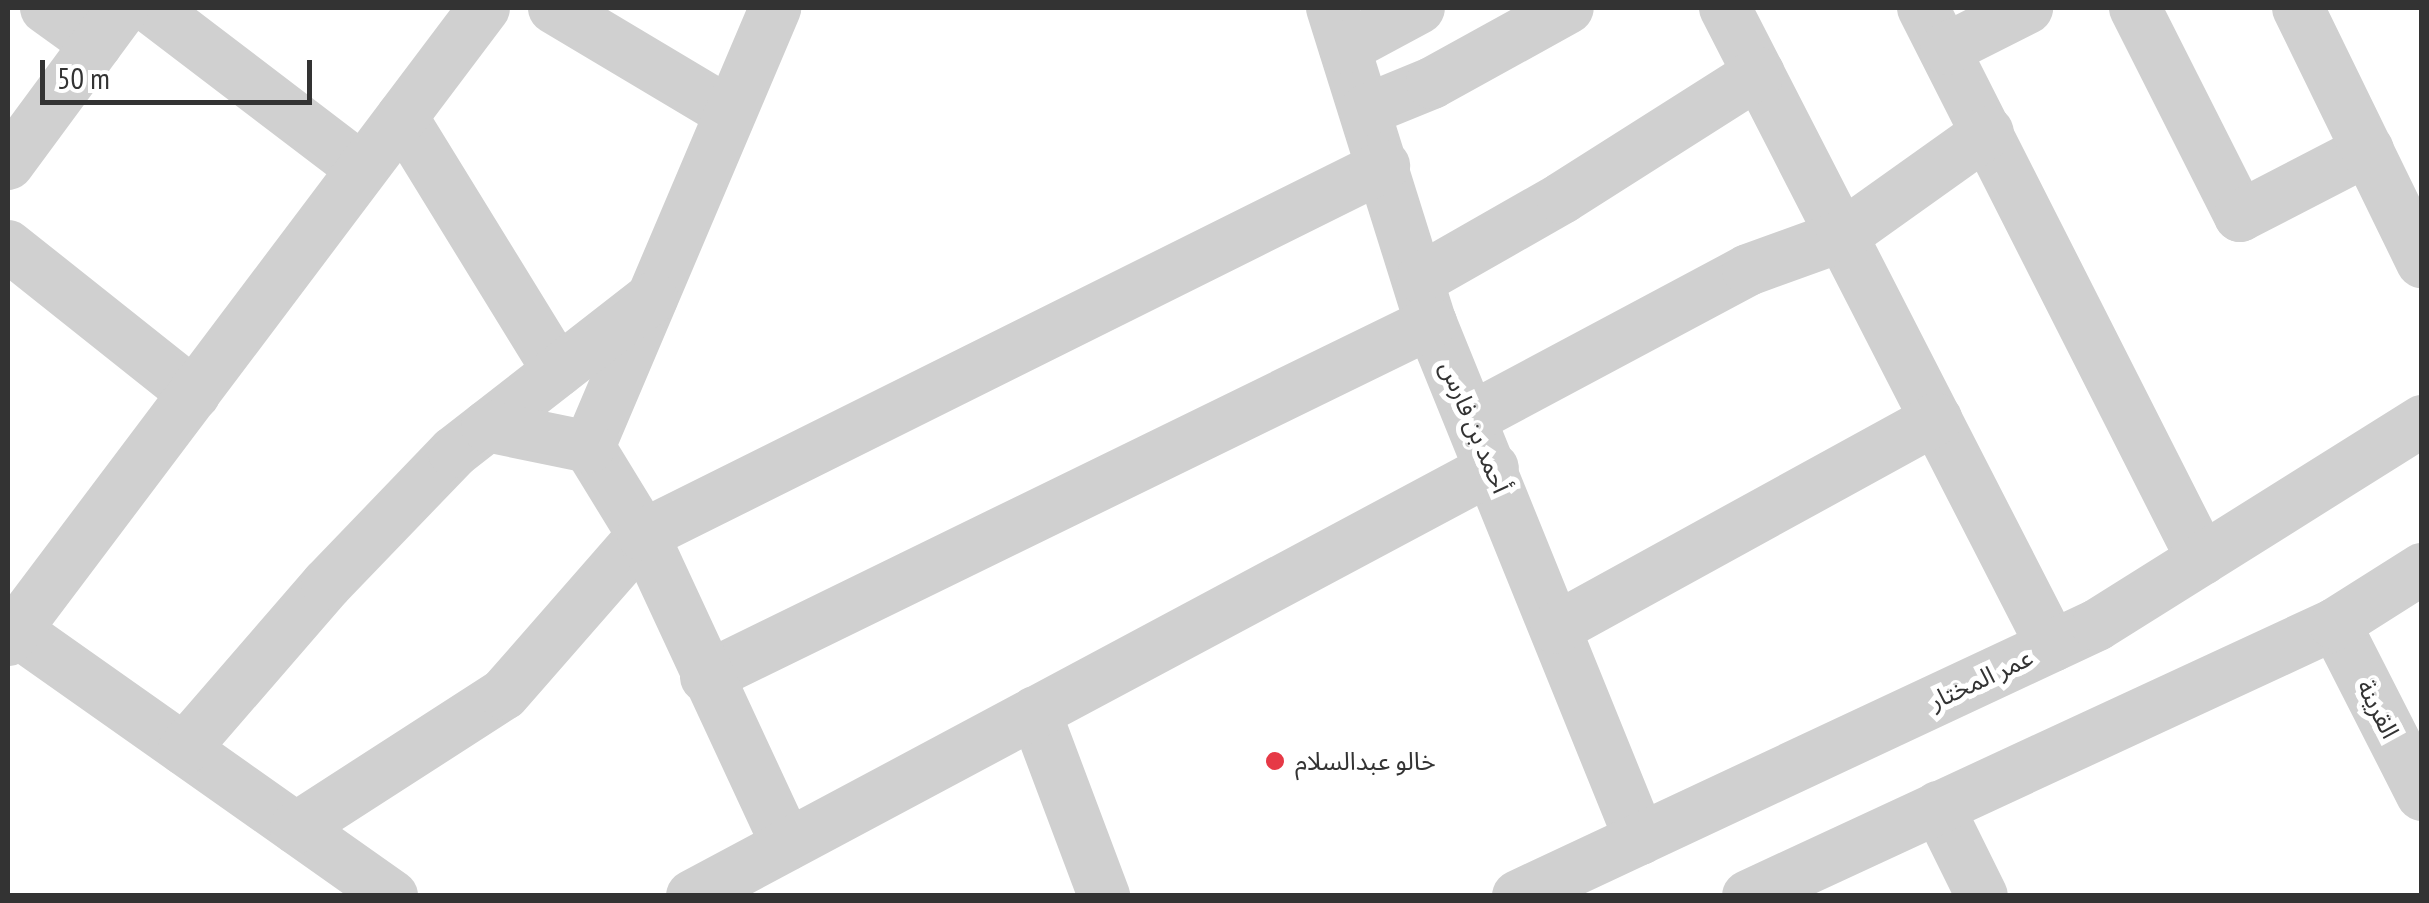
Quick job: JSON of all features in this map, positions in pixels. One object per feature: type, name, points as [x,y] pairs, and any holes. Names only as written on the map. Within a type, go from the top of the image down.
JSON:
[{"type":"street","points":[[8,161],[110,26],[46,8]]},
{"type":"street","points":[[151,8],[362,169]]},
{"type":"street","points":[[392,896],[10,632],[484,8]]},
{"type":"street","points":[[589,447],[775,8]]},
{"type":"street","points":[[1338,28],[1420,8]]},
{"type":"street","points":[[1366,110],[1432,83],[1568,8]]},
{"type":"street","points":[[1725,8],[2052,646]]},
{"type":"street","points":[[2028,8],[1935,28],[2202,559]]},
{"type":"street","points":[[2135,8],[2240,216],[2368,150]]},
{"type":"street","points":[[2298,8],[2422,262]]},
{"type":"street","points":[[558,9],[730,113]]},
{"type":"street","name":"أحمد بن فارس","points":[[1338,28],[1427,300],[1640,838]]},
{"type":"street","points":[[706,677],[1427,300],[1562,198],[1759,72]]},
{"type":"street","points":[[402,117],[558,371]]},
{"type":"street","points":[[1473,417],[1748,270],[1842,236],[1988,132]]},
{"type":"street","points":[[296,828],[504,694],[643,535],[1384,166]]},
{"type":"street","points":[[8,246],[194,394]]},
{"type":"street","points":[[184,749],[327,584],[487,426],[652,298]]},
{"type":"street","points":[[1556,628],[1936,419]]},
{"type":"street","name":"عمر المختار","points":[[1518,896],[2052,646],[2202,559],[2422,421]]},
{"type":"street","points":[[487,426],[589,447],[643,535],[787,845]]},
{"type":"street","points":[[692,896],[1493,468]]},
{"type":"street","points":[[1748,896],[2335,624],[2422,568]]},
{"type":"street","name":"القرينة","points":[[2335,624],[2422,795]]},
{"type":"street","points":[[1035,712],[1104,896]]},
{"type":"street","points":[[1938,807],[1982,896]]},
{"type":"place","name":"خالو عبدالسلام","points":[[1275,761]]}]
